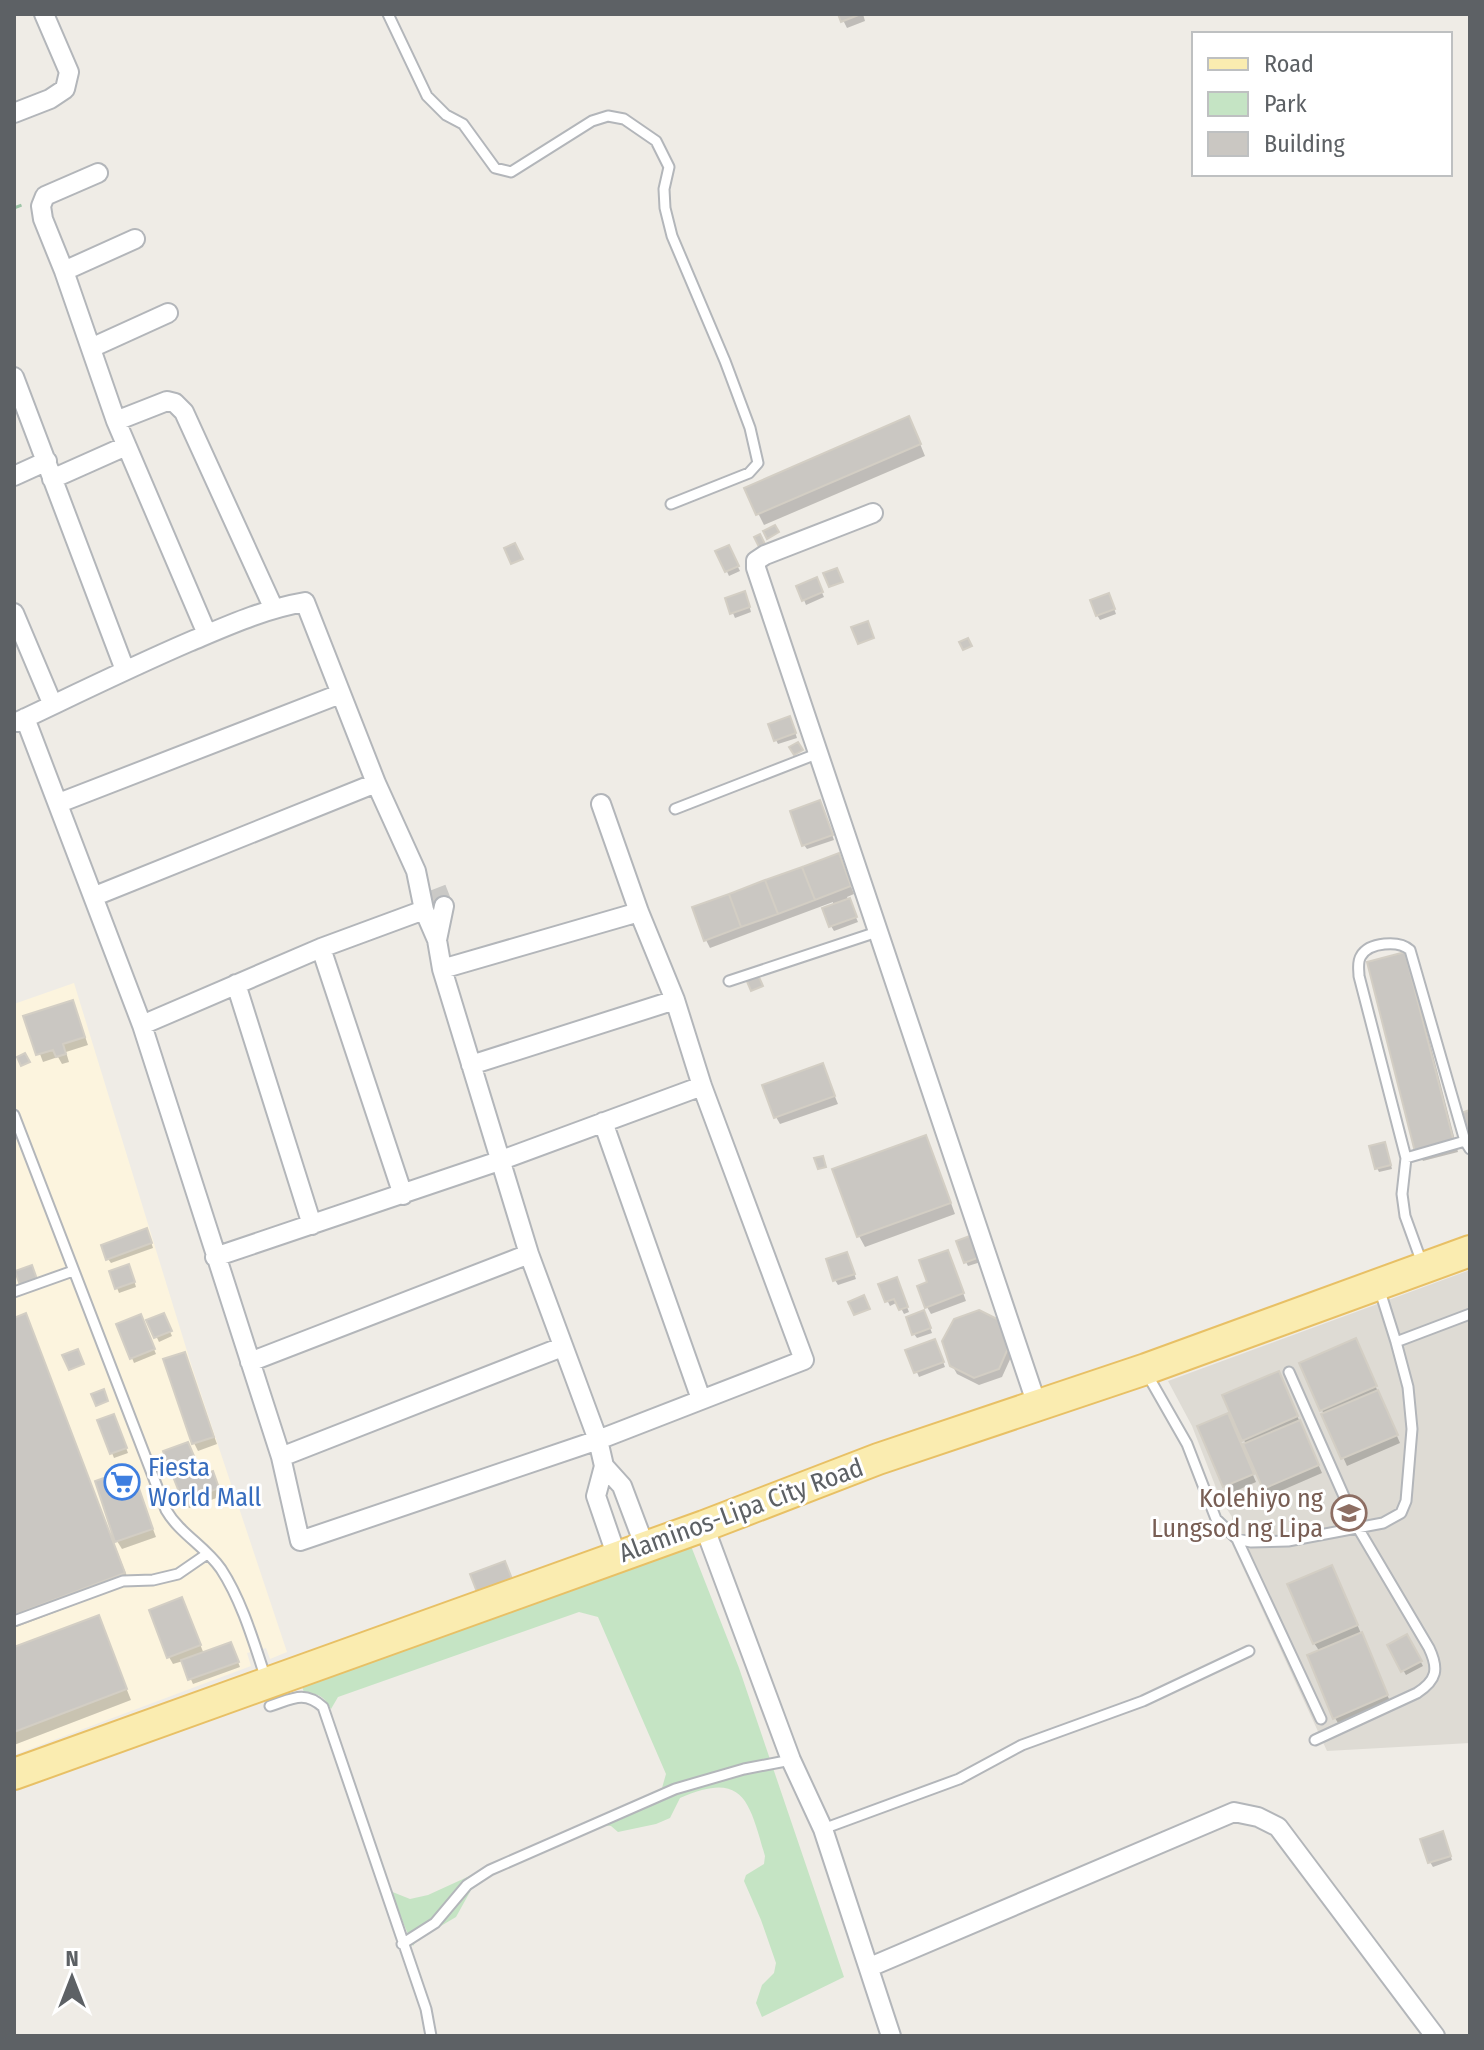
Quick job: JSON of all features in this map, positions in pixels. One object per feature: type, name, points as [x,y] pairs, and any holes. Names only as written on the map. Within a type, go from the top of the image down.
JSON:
[{"type":"main road","name":"Alaminos-Lipa City Road","points":[[14,1774],[269,1694],[878,1459],[1146,1369],[1470,1251]]},
{"type":"street","points":[[14,113],[50,99],[65,89],[69,72],[44,14]]},
{"type":"street","points":[[98,173],[45,196],[41,206],[43,219],[116,421],[207,634]]},
{"type":"street","points":[[64,271],[135,239]]},
{"type":"street","points":[[91,348],[168,313]]},
{"type":"street","points":[[14,377],[125,670]]},
{"type":"street","points":[[116,421],[167,401],[175,403],[184,412],[273,607]]},
{"type":"street","points":[[14,476],[49,470],[126,446]]},
{"type":"street","points":[[873,513],[756,561],[756,568],[1037,1405]]},
{"type":"street","points":[[601,804],[804,1360],[598,1440],[300,1541],[281,1457],[142,1025],[59,803],[19,721],[52,703],[207,634],[273,607],[305,602],[376,783],[416,871],[424,910],[437,940],[442,969],[499,1161],[529,1254],[598,1440],[604,1466],[596,1496],[631,1552]]},
{"type":"street","points":[[14,613],[52,703]]},
{"type":"street","points":[[59,803],[340,694]]},
{"type":"street","points":[[95,896],[376,783]]},
{"type":"street","points":[[416,871],[437,888]]},
{"type":"street","points":[[437,940],[444,906]]},
{"type":"street","points":[[142,1025],[321,948],[424,910]]},
{"type":"street","points":[[442,969],[639,912]]},
{"type":"street","points":[[321,948],[403,1195]]},
{"type":"street","points":[[236,984],[312,1225]]},
{"type":"street","points":[[471,1065],[675,1000]]},
{"type":"street","points":[[215,1257],[403,1195],[702,1086]]},
{"type":"street","points":[[603,1122],[701,1399]]},
{"type":"street","points":[[250,1362],[529,1254]]},
{"type":"street","points":[[281,1457],[562,1347]]},
{"type":"street","points":[[604,1466],[622,1486],[631,1552]]},
{"type":"street","points":[[704,1526],[791,1760],[823,1829],[891,2036]]},
{"type":"street","points":[[870,1967],[1234,1812],[1258,1817],[1278,1827],[1435,2036]]},
{"type":"lane","points":[[388,14],[427,96],[446,115],[463,124],[495,168],[511,172],[592,121],[608,116],[624,119],[656,141],[669,167],[664,198],[672,236],[725,361],[750,428],[758,463],[749,473],[671,504]]},
{"type":"lane","points":[[675,809],[819,753]]},
{"type":"lane","points":[[729,981],[880,931]]},
{"type":"lane","points":[[1406,1158],[1467,1145],[1410,950],[1404,944],[1395,942],[1367,950],[1361,955],[1358,965],[1406,1158],[1402,1194],[1405,1216],[1424,1267]]},
{"type":"lane","points":[[14,1115],[166,1510],[175,1525],[221,1570],[233,1593],[269,1694],[313,1698],[323,1707],[426,2009],[431,2036]]},
{"type":"lane","points":[[14,1292],[73,1271]]},
{"type":"lane","points":[[1237,1539],[1251,1542],[1288,1541],[1391,1520],[1401,1513],[1406,1501],[1412,1429],[1408,1387],[1377,1284]]},
{"type":"lane","points":[[1396,1342],[1470,1314]]},
{"type":"lane","points":[[1146,1369],[1154,1390],[1187,1444],[1216,1519],[1237,1539],[1321,1719]]},
{"type":"lane","points":[[1289,1372],[1358,1528],[1435,1660],[1436,1676],[1429,1685],[1315,1740]]},
{"type":"lane","points":[[14,1621],[123,1581],[153,1580],[178,1574],[207,1554]]},
{"type":"lane","points":[[823,1829],[959,1779],[1022,1745],[1143,1701],[1249,1651]]},
{"type":"lane","points":[[402,1944],[435,1923],[467,1885],[490,1870],[675,1789],[744,1769],[791,1760]]},
{"type":"shaded area","name":"Fiesta World Mall","points":[[74,983],[191,1364],[287,1652],[270,1659],[266,1648],[247,1653],[251,1666],[14,1755],[14,1004]]},
{"type":"shaded area","name":"Kolehiyo ng Lungsod ng Lipa","points":[[1470,1270],[1470,1743],[1327,1751],[1232,1544],[1232,1517],[1220,1498],[1192,1426],[1168,1381]]},
{"type":"green space","points":[[691,1546],[739,1668],[844,1977],[762,2017],[756,2003],[762,1985],[774,1973],[776,1963],[744,1881],[746,1875],[764,1864],[765,1856],[748,1806],[731,1790],[718,1788],[680,1798],[670,1818],[656,1824],[618,1832],[611,1826],[601,1825],[502,1867],[471,1890],[456,1917],[417,1940],[413,1946],[390,1891],[410,1899],[428,1895],[662,1788],[666,1774],[598,1617],[579,1612],[338,1697],[331,1709],[320,1696],[304,1693],[302,1686]]},
{"type":"building","points":[[838,14],[861,14],[841,22]]},
{"type":"building","points":[[909,416],[921,444],[756,515],[744,488]]},
{"type":"building","points":[[775,525],[779,532],[767,539],[763,531]]},
{"type":"building","points":[[760,534],[765,544],[759,547],[754,537]]},
{"type":"building","points":[[515,543],[523,559],[511,564],[504,548]]},
{"type":"building","points":[[729,545],[739,566],[725,572],[715,551]]},
{"type":"building","points":[[837,568],[843,582],[829,587],[823,573]]},
{"type":"building","points":[[817,577],[823,592],[802,601],[796,586]]},
{"type":"building","points":[[745,591],[750,607],[730,614],[725,598]]},
{"type":"building","points":[[1109,593],[1115,609],[1096,616],[1090,600]]},
{"type":"building","points":[[868,621],[874,638],[858,644],[851,627]]},
{"type":"building","points":[[968,638],[972,646],[963,650],[959,642]]},
{"type":"building","points":[[790,716],[796,733],[774,741],[768,724]]},
{"type":"building","points":[[798,742],[803,750],[794,755],[789,747]]},
{"type":"building","points":[[820,800],[833,835],[802,846],[790,811]]},
{"type":"building","points":[[839,853],[851,886],[815,900],[802,867]]},
{"type":"building","points":[[802,867],[815,900],[778,914],[765,880]]},
{"type":"building","points":[[765,880],[778,914],[741,927],[729,894]]},
{"type":"building","points":[[729,894],[741,927],[704,941],[692,907]]},
{"type":"building","points":[[850,898],[857,917],[829,927],[822,908]]},
{"type":"building","points":[[1405,952],[1454,1142],[1415,1152],[1367,962]]},
{"type":"building","points":[[758,975],[763,986],[751,991],[746,979]]},
{"type":"building","points":[[73,1000],[85,1037],[63,1044],[66,1054],[56,1057],[53,1050],[36,1055],[23,1016]]},
{"type":"building","points":[[25,1053],[30,1062],[21,1066],[17,1057]]},
{"type":"building","points":[[823,1063],[835,1096],[774,1118],[762,1085]]},
{"type":"building","points":[[1470,1110],[1470,1136],[1468,1136],[1461,1113]]},
{"type":"building","points":[[926,1135],[951,1203],[857,1237],[832,1169]]},
{"type":"building","points":[[1385,1142],[1391,1165],[1375,1169],[1369,1146]]},
{"type":"building","points":[[823,1156],[826,1167],[818,1169],[814,1158]]},
{"type":"building","points":[[147,1228],[152,1243],[106,1260],[101,1245]]},
{"type":"building","points":[[975,1234],[983,1256],[964,1263],[956,1241]]},
{"type":"building","points":[[948,1250],[964,1293],[925,1308],[917,1286],[927,1282],[919,1260]]},
{"type":"building","points":[[847,1252],[855,1274],[833,1281],[826,1259]]},
{"type":"building","points":[[129,1264],[135,1282],[115,1289],[109,1271]]},
{"type":"building","points":[[32,1265],[38,1282],[21,1288],[15,1271]]},
{"type":"building","points":[[897,1277],[908,1307],[899,1310],[894,1299],[885,1302],[878,1284]]},
{"type":"building","points":[[864,1295],[870,1309],[854,1315],[848,1302]]},
{"type":"building","points":[[924,1310],[931,1328],[912,1335],[906,1317]]},
{"type":"building","points":[[979,1310],[1001,1321],[1009,1346],[999,1369],[974,1378],[950,1366],[942,1341],[954,1319]]},
{"type":"building","points":[[26,1313],[125,1573],[14,1615],[14,1318]]},
{"type":"building","points":[[164,1313],[172,1331],[154,1338],[146,1320]]},
{"type":"building","points":[[141,1314],[155,1349],[130,1359],[116,1324]]},
{"type":"building","points":[[1356,1338],[1377,1386],[1320,1411],[1299,1363]]},
{"type":"building","points":[[935,1339],[944,1362],[914,1373],[905,1350]]},
{"type":"building","points":[[78,1349],[84,1364],[69,1370],[62,1355]]},
{"type":"building","points":[[185,1352],[214,1437],[192,1444],[163,1359]]},
{"type":"building","points":[[1279,1371],[1298,1416],[1242,1441],[1222,1395]]},
{"type":"building","points":[[104,1389],[108,1401],[96,1406],[91,1394]]},
{"type":"building","points":[[1378,1390],[1398,1435],[1341,1459],[1321,1414]]},
{"type":"building","points":[[1228,1413],[1254,1474],[1223,1487],[1197,1426]]},
{"type":"building","points":[[114,1414],[127,1448],[110,1454],[97,1420]]},
{"type":"building","points":[[1300,1420],[1319,1465],[1263,1489],[1243,1444]]},
{"type":"building","points":[[188,1442],[202,1475],[213,1471],[219,1488],[183,1502],[163,1451]]},
{"type":"building","points":[[132,1468],[153,1529],[115,1542],[95,1481]]},
{"type":"building","points":[[505,1561],[512,1579],[477,1592],[470,1574]]},
{"type":"building","points":[[1332,1565],[1358,1625],[1313,1644],[1287,1584]]},
{"type":"building","points":[[182,1597],[201,1645],[167,1658],[149,1610]]},
{"type":"building","points":[[99,1615],[127,1689],[14,1732],[14,1647]]},
{"type":"building","points":[[1362,1632],[1388,1695],[1333,1719],[1307,1655]]},
{"type":"building","points":[[1407,1634],[1422,1661],[1401,1672],[1387,1645]]},
{"type":"building","points":[[231,1642],[239,1662],[188,1680],[181,1660]]},
{"type":"building","points":[[1443,1831],[1451,1856],[1428,1863],[1420,1839]]},
{"type":"tunnel","points":[[437,888],[444,906]]},
{"type":"place","name":"Fiesta World Mall","points":[[122,1482]]},
{"type":"place","name":"Kolehiyo ng Lungsod ng Lipa","points":[[1349,1513]]}]
